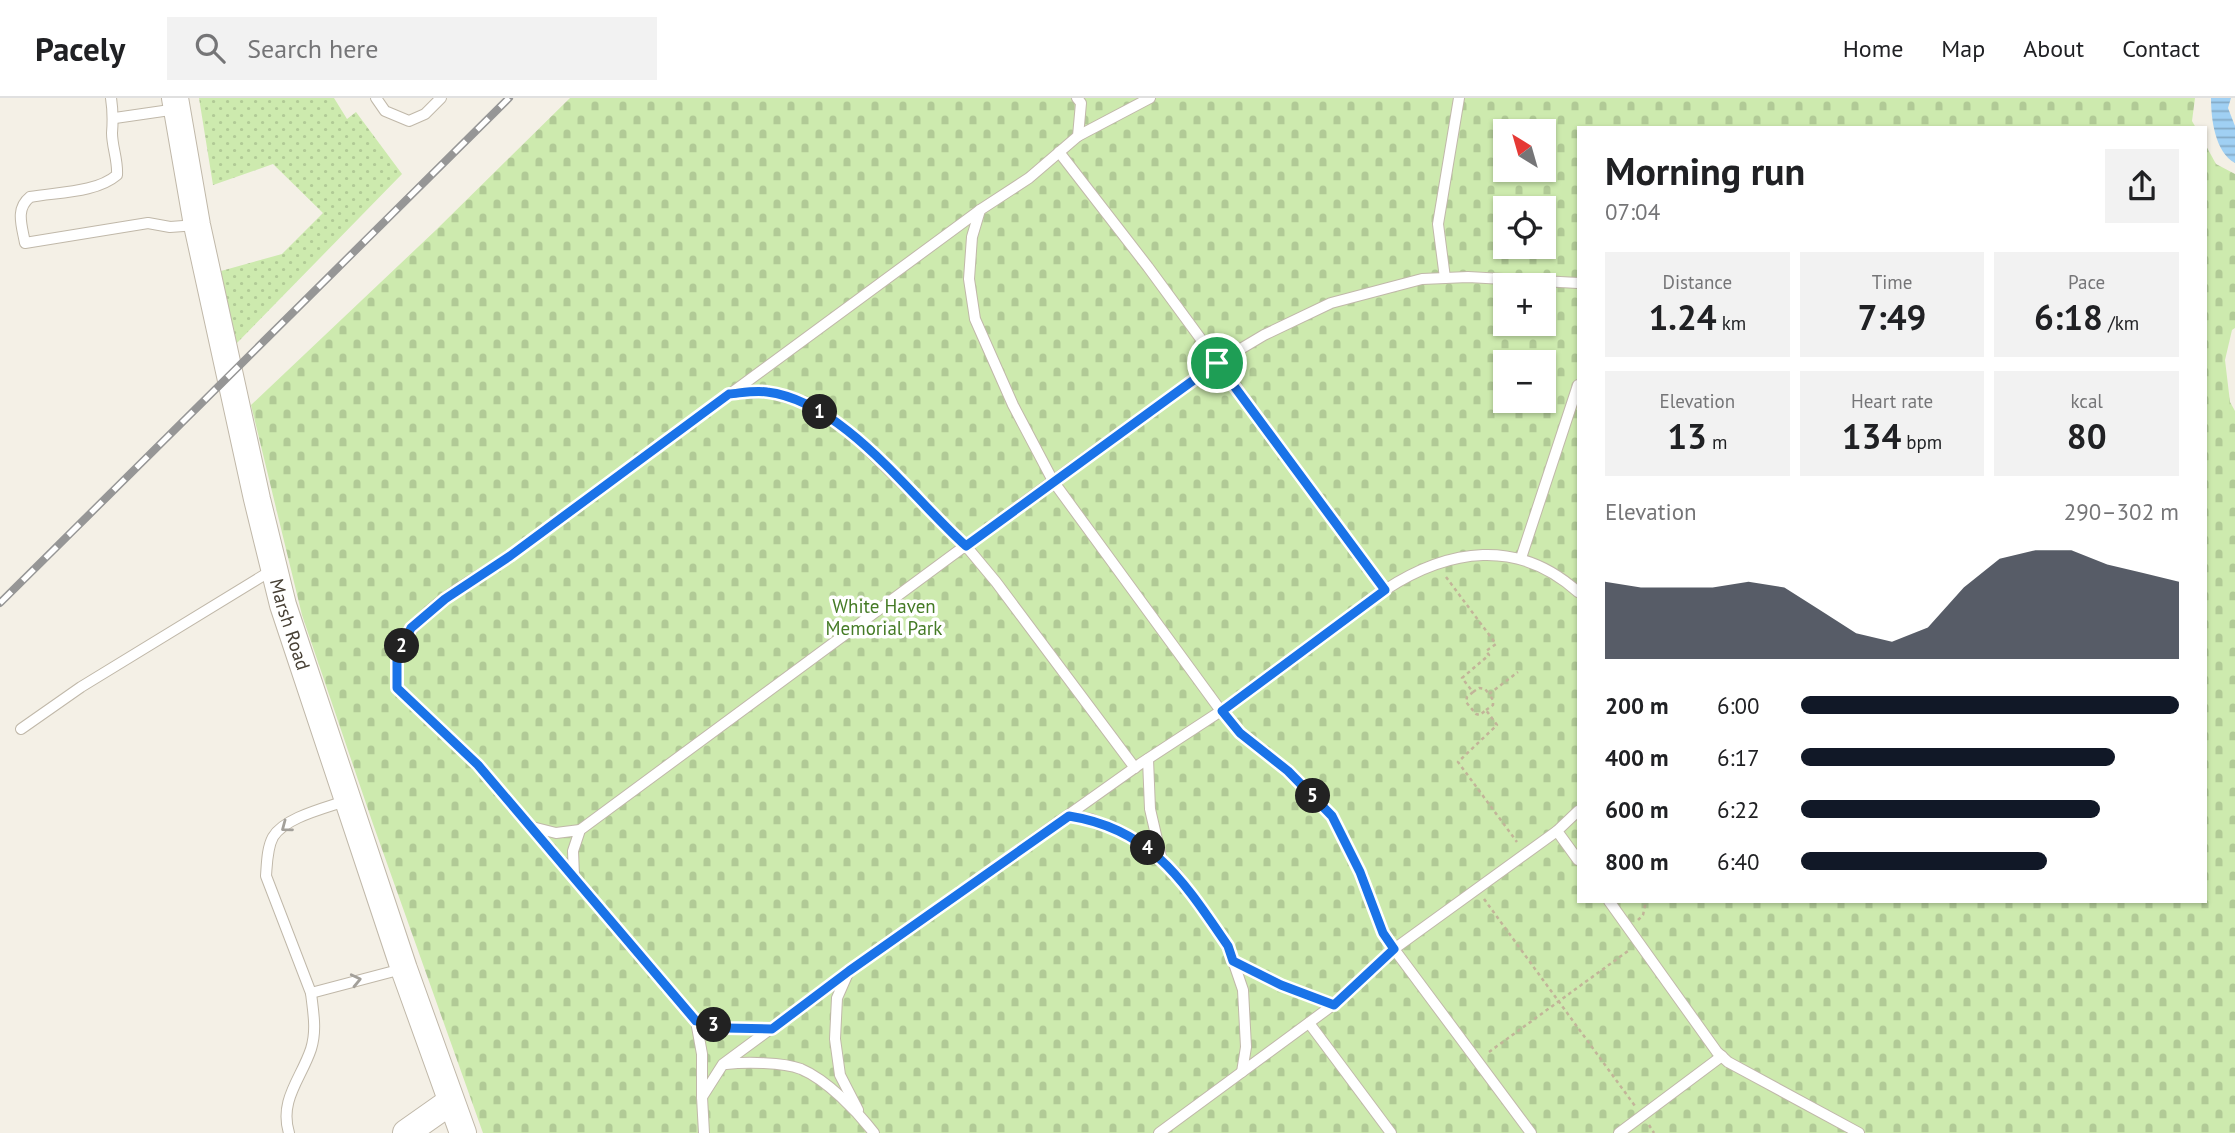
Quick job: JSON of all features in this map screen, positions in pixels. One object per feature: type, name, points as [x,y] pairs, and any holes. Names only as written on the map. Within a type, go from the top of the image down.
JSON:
[{"type":"street","name":"Marsh Road","points":[[176,103],[197,225],[283,605],[404,969],[463,1133]]},
{"type":"street","points":[[406,1133],[450,1102]]},
{"type":"lane","points":[[111,98],[115,118],[112,134],[118,164],[117,174],[109,181],[95,186],[30,197],[23,203],[20,211],[25,243],[148,223],[170,227],[197,225]]},
{"type":"lane","points":[[376,98],[385,111],[409,121],[425,114],[441,98]]},
{"type":"lane","points":[[1077,98],[1081,103],[1078,136]]},
{"type":"lane","points":[[704,1133],[702,1054],[696,1021],[478,765],[397,688],[397,657],[411,628],[445,599],[510,556],[980,210],[1029,178],[1078,136],[1150,98]]},
{"type":"lane","points":[[1445,278],[1438,224],[1460,98]]},
{"type":"lane","points":[[115,118],[176,103]]},
{"type":"lane","points":[[1059,152],[1141,257],[1385,590]]},
{"type":"lane","points":[[980,210],[972,237],[969,279],[975,319],[1013,405],[1053,481],[1240,733],[1288,771],[1332,816],[1360,872],[1383,933],[1531,1133]]},
{"type":"lane","points":[[532,827],[556,833],[580,831],[1053,481],[1217,363],[1264,335],[1332,303],[1422,279],[1468,277],[1577,283]]},
{"type":"lane","points":[[1521,558],[1577,388]]},
{"type":"lane","points":[[729,394],[766,392],[796,400],[831,418],[862,444],[966,546],[1135,768]]},
{"type":"lane","points":[[702,1097],[723,1064],[1135,768],[1222,711],[1411,573],[1436,563],[1475,555],[1500,555],[1521,558],[1567,582],[1577,591]]},
{"type":"lane","points":[[21,729],[81,687],[274,569]]},
{"type":"lane","points":[[1148,759],[1150,809],[1162,861]]},
{"type":"lane","points":[[289,1133],[284,1115],[312,1047],[315,1023],[311,993],[266,876],[268,856],[273,837],[286,823],[348,800]]},
{"type":"lane","points":[[1159,1133],[1334,1005],[1394,949],[1557,831],[1577,812]]},
{"type":"lane","points":[[1069,816],[1091,819],[1141,842],[1176,873],[1228,946],[1243,990],[1247,1046],[1242,1072]]},
{"type":"lane","points":[[574,876],[573,851],[580,831]]},
{"type":"lane","points":[[1557,831],[1577,859]]},
{"type":"lane","points":[[1610,903],[1727,1062],[1858,1133]]},
{"type":"lane","points":[[1233,961],[1281,985],[1334,1005]]},
{"type":"lane","points":[[311,993],[404,969]]},
{"type":"lane","points":[[849,971],[836,998],[835,1039],[840,1075],[861,1116],[874,1133]]},
{"type":"lane","points":[[696,1021],[725,1028],[772,1029]]},
{"type":"lane","points":[[1309,1023],[1391,1133]]},
{"type":"lane","points":[[1619,1133],[1722,1056]]},
{"type":"lane","points":[[723,1064],[747,1061],[800,1069],[827,1086],[861,1116]]},
{"type":"path","points":[[1436,563],[1496,644],[1486,651],[1489,656],[1462,678],[1473,692]]},
{"type":"path","points":[[1489,694],[1518,673]]},
{"type":"path","points":[[1479,688],[1485,689],[1489,694],[1493,705],[1480,715],[1466,702],[1479,688]]},
{"type":"path","points":[[1486,710],[1497,726],[1465,752],[1458,762],[1525,853]]},
{"type":"path","points":[[1476,888],[1638,1109]]},
{"type":"path","points":[[1629,928],[1643,915],[1646,903]]},
{"type":"path","points":[[1477,1061],[1639,943]]},
{"type":"green space","points":[[199,98],[334,98],[347,119],[356,112],[402,174],[235,345],[221,271],[282,254],[323,213],[273,164],[213,185]]},
{"type":"green space","name":"White Haven Memorial Park","points":[[570,98],[2195,98],[2192,121],[2195,126],[1577,126],[1577,903],[2207,903],[2207,148],[2216,164],[2235,174],[2235,328],[2232,330],[2225,360],[2230,402],[2235,411],[2235,1133],[483,1133],[302,615],[251,405],[436,230]]},
{"type":"water","points":[[2211,98],[2231,98],[2228,108],[2235,126],[2235,163],[2228,158],[2219,143],[2213,125]]},
{"type":"railway","points":[[0,603],[509,98]]},
{"type":"route","points":[[1217,363],[1385,590],[1222,711],[1240,733],[1288,771],[1332,816],[1360,872],[1383,933],[1394,949],[1334,1005],[1281,985],[1233,961],[1228,946],[1176,873],[1141,842],[1091,819],[1069,816],[849,971],[772,1029],[725,1028],[696,1021],[478,765],[397,688],[397,657],[411,628],[445,599],[510,556],[729,394],[766,392],[796,400],[831,418],[862,444],[966,546],[1217,363]]}]
